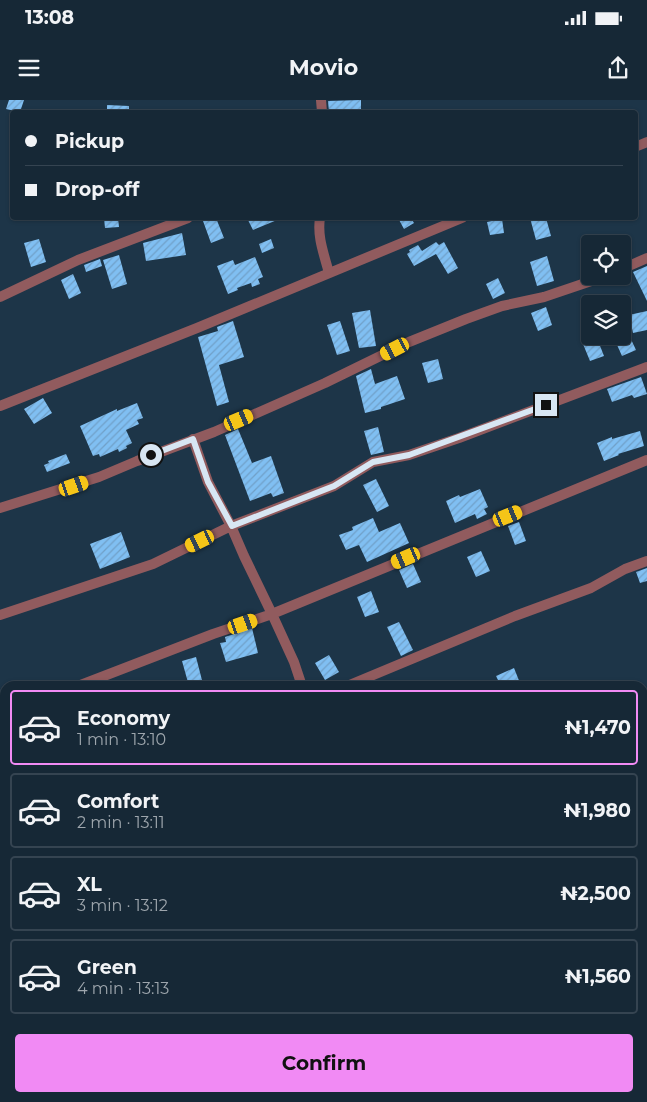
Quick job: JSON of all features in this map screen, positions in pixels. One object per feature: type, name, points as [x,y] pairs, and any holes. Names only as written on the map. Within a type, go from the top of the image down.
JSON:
[{"type":"street","points":[[0,298],[78,260],[183,220]]},
{"type":"street","points":[[320,220],[320,243],[330,273]]},
{"type":"street","points":[[0,406],[197,328],[457,220]]},
{"type":"street","points":[[631,265],[647,258]]},
{"type":"street","points":[[0,508],[99,478],[325,383],[409,342],[466,319],[502,306],[544,297],[581,284]]},
{"type":"street","points":[[0,615],[153,564],[232,526],[334,486],[373,462],[409,455],[647,367]]},
{"type":"street","points":[[193,439],[208,482],[232,526],[244,556],[294,662],[300,681]]},
{"type":"street","points":[[91,681],[310,600],[421,551],[647,460]]},
{"type":"street","points":[[359,681],[515,616],[592,588],[625,569],[647,561]]},
{"type":"building","points":[[9,100],[24,100],[21,110],[6,109]]},
{"type":"building","points":[[361,100],[361,110],[329,110],[328,101]]},
{"type":"building","points":[[107,105],[129,106],[129,110],[107,110]]},
{"type":"building","points":[[104,220],[118,220],[119,227],[105,228]]},
{"type":"building","points":[[217,220],[224,238],[211,243],[203,221]]},
{"type":"building","points":[[248,220],[277,220],[253,230]]},
{"type":"building","points":[[399,220],[412,220],[414,223],[404,229]]},
{"type":"building","points":[[502,220],[504,233],[490,235],[487,222]]},
{"type":"building","points":[[531,220],[547,220],[551,236],[536,240]]},
{"type":"building","points":[[182,233],[186,255],[146,261],[143,243]]},
{"type":"building","points":[[39,239],[46,262],[31,267],[24,243]]},
{"type":"building","points":[[271,239],[274,248],[262,253],[259,244]]},
{"type":"building","points":[[436,242],[439,245],[444,242],[458,268],[448,274],[436,254],[414,266],[407,254],[410,252],[409,250],[418,245],[422,251]]},
{"type":"building","points":[[119,255],[127,284],[112,289],[103,260]]},
{"type":"building","points":[[547,256],[554,281],[537,286],[530,262]]},
{"type":"building","points":[[255,257],[263,277],[258,279],[260,284],[252,287],[251,283],[237,288],[238,290],[228,294],[217,266],[233,260],[235,265]]},
{"type":"building","points":[[100,259],[102,266],[86,272],[84,265]]},
{"type":"building","points":[[647,266],[647,301],[633,272]]},
{"type":"building","points":[[73,274],[81,293],[69,299],[61,280]]},
{"type":"building","points":[[498,278],[505,293],[493,299],[486,284]]},
{"type":"building","points":[[546,307],[552,325],[538,331],[531,313]]},
{"type":"building","points":[[370,310],[376,346],[359,348],[352,313]]},
{"type":"building","points":[[647,311],[647,330],[633,333],[631,315]]},
{"type":"building","points":[[233,321],[244,357],[219,365],[229,402],[217,406],[198,337],[218,331],[217,327]]},
{"type":"building","points":[[340,321],[350,351],[337,355],[327,325]]},
{"type":"building","points":[[631,339],[636,350],[622,356],[617,345],[631,345]]},
{"type":"building","points":[[583,345],[600,345],[604,356],[590,361]]},
{"type":"building","points":[[438,359],[443,379],[428,383],[422,363]]},
{"type":"building","points":[[371,369],[375,384],[397,376],[405,399],[381,407],[381,409],[365,413],[356,376]]},
{"type":"building","points":[[641,377],[647,394],[634,398],[632,395],[612,402],[607,389]]},
{"type":"building","points":[[43,398],[52,413],[34,424],[24,409]]},
{"type":"building","points":[[137,403],[143,418],[137,420],[139,424],[126,430],[132,443],[119,452],[118,449],[100,457],[99,454],[93,456],[80,426],[117,409],[117,411]]},
{"type":"building","points":[[378,427],[384,452],[371,455],[364,431]]},
{"type":"building","points":[[238,429],[252,463],[271,456],[284,493],[273,497],[271,493],[250,501],[225,435]]},
{"type":"building","points":[[640,431],[644,446],[618,454],[604,461],[597,443],[612,437],[612,439]]},
{"type":"building","points":[[66,454],[70,463],[47,472],[44,465],[49,463],[48,461]]},
{"type":"building","points":[[376,479],[389,506],[377,512],[363,485]]},
{"type":"building","points":[[480,489],[488,507],[484,509],[487,514],[477,519],[475,514],[455,523],[446,501]]},
{"type":"building","points":[[373,518],[379,532],[400,523],[409,543],[367,562],[359,545],[346,550],[339,535],[353,530],[352,527]]},
{"type":"building","points":[[519,522],[526,541],[515,545],[508,526]]},
{"type":"building","points":[[121,532],[130,557],[100,569],[90,544]]},
{"type":"building","points":[[481,551],[490,571],[476,577],[467,557]]},
{"type":"building","points":[[413,564],[421,582],[407,588],[399,570]]},
{"type":"building","points":[[647,568],[647,581],[640,583],[636,572]]},
{"type":"building","points":[[371,591],[379,612],[365,617],[357,597]]},
{"type":"building","points":[[399,622],[413,650],[401,656],[387,627]]},
{"type":"building","points":[[252,628],[258,653],[226,662],[220,643],[226,642],[225,637]]},
{"type":"building","points":[[329,655],[339,672],[325,680],[315,663]]},
{"type":"building","points":[[196,657],[202,681],[188,681],[182,661]]},
{"type":"building","points":[[514,668],[519,681],[498,681],[496,676]]},
{"type":"route","points":[[151,455],[193,439],[208,482],[232,526],[334,486],[373,462],[409,455],[546,405]]}]
